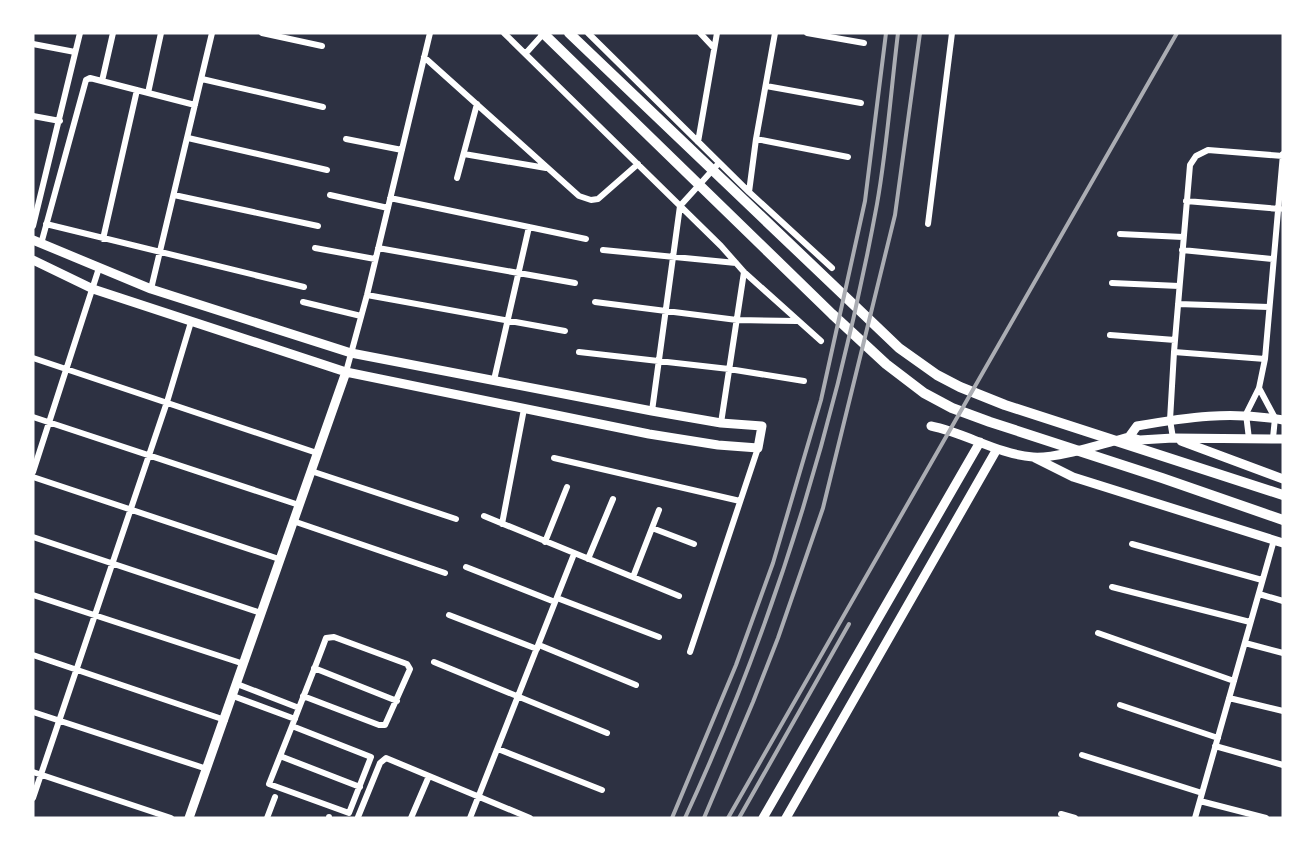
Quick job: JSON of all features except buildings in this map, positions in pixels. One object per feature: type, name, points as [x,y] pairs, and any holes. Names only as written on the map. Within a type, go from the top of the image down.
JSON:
[{"type":"main road","points":[[543,33],[832,314],[886,364],[924,393],[952,408],[990,422],[1283,520]]},
{"type":"main road","points":[[569,33],[899,348],[937,375],[1005,405],[1283,495]]},
{"type":"street","points":[[33,226],[80,33]]},
{"type":"street","points":[[102,81],[113,33]]},
{"type":"street","points":[[148,93],[161,33]]},
{"type":"street","points":[[151,289],[212,33]]},
{"type":"street","points":[[262,33],[322,46]]},
{"type":"street","points":[[189,818],[345,372],[367,295],[430,33]]},
{"type":"street","points":[[504,33],[744,272],[821,341]]},
{"type":"street","points":[[526,53],[543,33]]},
{"type":"street","points":[[588,33],[749,192],[832,268]]},
{"type":"street","points":[[700,33],[714,48]]},
{"type":"street","points":[[698,142],[717,33]]},
{"type":"street","points":[[749,192],[775,33]]},
{"type":"street","points":[[807,33],[864,44]]},
{"type":"street","points":[[928,224],[952,33]]},
{"type":"street","points":[[33,44],[75,52]]},
{"type":"street","points":[[424,57],[579,196],[591,201],[598,199],[638,164]]},
{"type":"street","points":[[195,105],[90,78],[84,83],[46,224],[37,242],[151,289],[351,352],[652,411],[721,423],[762,426],[758,448],[690,652]]},
{"type":"street","points":[[202,80],[322,107]]},
{"type":"street","points":[[766,86],[861,103]]},
{"type":"street","points":[[103,239],[137,90]]},
{"type":"street","points":[[457,178],[477,104]]},
{"type":"street","points":[[33,116],[60,122]]},
{"type":"street","points":[[188,138],[327,170]]},
{"type":"street","points":[[346,139],[402,150]]},
{"type":"street","points":[[756,139],[848,157]]},
{"type":"street","points":[[1173,438],[1170,420],[1174,352],[1190,165],[1196,156],[1208,150],[1283,155],[1265,359],[1259,388],[1246,414],[1249,439]]},
{"type":"street","points":[[464,154],[548,169]]},
{"type":"street","points":[[652,411],[680,206],[719,163]]},
{"type":"street","points":[[174,195],[318,226]]},
{"type":"street","points":[[330,195],[388,208]]},
{"type":"street","points":[[390,198],[586,239]]},
{"type":"street","points":[[1186,201],[1280,209]]},
{"type":"street","points":[[46,224],[304,287]]},
{"type":"street","points":[[494,380],[529,227]]},
{"type":"street","points":[[1120,234],[1183,237]]},
{"type":"street","points":[[315,248],[375,259]]},
{"type":"street","points":[[378,248],[575,283]]},
{"type":"street","points":[[603,250],[737,264]]},
{"type":"street","points":[[1182,250],[1273,259]]},
{"type":"street","points":[[33,261],[93,289],[345,372],[524,409],[718,445],[758,448]]},
{"type":"street","points":[[33,472],[99,268]]},
{"type":"street","points":[[721,423],[744,272]]},
{"type":"street","points":[[1112,283],[1179,286]]},
{"type":"street","points":[[367,295],[564,332]]},
{"type":"street","points":[[303,302],[361,316]]},
{"type":"street","points":[[595,302],[736,320],[798,321]]},
{"type":"street","points":[[1178,304],[1269,307]]},
{"type":"street","points":[[33,798],[191,322]]},
{"type":"street","points":[[1110,335],[1175,340]]},
{"type":"street","points":[[579,351],[729,369],[804,381]]},
{"type":"street","points":[[1174,352],[1265,359]]},
{"type":"street","points":[[33,358],[317,453]]},
{"type":"street","points":[[1033,457],[1048,456],[1129,437],[1140,440],[1278,439],[1279,419],[1259,388]]},
{"type":"street","points":[[502,524],[524,409]]},
{"type":"street","points":[[1129,437],[1137,426],[1182,418],[1246,414],[1279,419]]},
{"type":"street","points":[[33,417],[299,505]]},
{"type":"street","points":[[931,426],[950,430],[997,449],[1033,457],[1073,477],[1278,541],[1258,594],[1195,818]]},
{"type":"street","points":[[1173,438],[1283,478]]},
{"type":"street","points":[[767,817],[980,442]]},
{"type":"street","points":[[786,818],[997,449]]},
{"type":"street","points":[[554,458],[740,501]]},
{"type":"street","points":[[311,471],[456,519]]},
{"type":"street","points":[[33,477],[279,559]]},
{"type":"street","points":[[545,542],[567,487]]},
{"type":"street","points":[[588,559],[613,499]]},
{"type":"street","points":[[633,577],[659,510]]},
{"type":"street","points":[[484,516],[679,596]]},
{"type":"street","points":[[293,521],[445,573]]},
{"type":"street","points":[[652,528],[694,544]]},
{"type":"street","points":[[33,537],[261,613]]},
{"type":"street","points":[[1132,544],[1263,580]]},
{"type":"street","points":[[470,818],[574,554]]},
{"type":"street","points":[[466,567],[659,637]]},
{"type":"street","points":[[1112,587],[1251,622]]},
{"type":"street","points":[[1258,594],[1283,601]]},
{"type":"street","points":[[33,595],[244,664]]},
{"type":"street","points":[[449,615],[636,685]]},
{"type":"street","points":[[1098,633],[1234,681]]},
{"type":"street","points":[[292,726],[370,755],[371,759],[351,810],[346,813],[269,784],[292,726],[295,719],[303,696],[326,638],[329,636],[407,664],[410,669],[388,724],[382,726],[303,696]]},
{"type":"street","points":[[1245,643],[1283,653]]},
{"type":"street","points":[[33,655],[225,720]]},
{"type":"street","points":[[434,662],[607,733]]},
{"type":"street","points":[[314,668],[397,701]]},
{"type":"street","points":[[237,684],[299,708]]},
{"type":"street","points":[[233,696],[295,719]]},
{"type":"street","points":[[1229,698],[1283,711]]},
{"type":"street","points":[[1120,705],[1218,738]]},
{"type":"street","points":[[33,712],[207,769]]},
{"type":"street","points":[[1215,746],[1283,765]]},
{"type":"street","points":[[498,748],[602,790]]},
{"type":"street","points":[[1082,755],[1202,793]]},
{"type":"street","points":[[280,756],[360,787]]},
{"type":"street","points":[[358,817],[383,759],[392,760],[528,818]]},
{"type":"street","points":[[33,772],[171,818]]},
{"type":"street","points":[[411,818],[429,776]]},
{"type":"street","points":[[267,818],[275,797]]},
{"type":"street","points":[[1200,801],[1266,818]]},
{"type":"street","points":[[1061,814],[1075,818]]},
{"type":"railway","points":[[672,818],[736,665],[773,563],[821,400],[865,201],[886,33]]},
{"type":"railway","points":[[685,818],[717,744],[775,594],[823,440],[843,362],[877,204],[898,33]]},
{"type":"railway","points":[[704,818],[778,638],[823,508],[895,215],[920,33]]},
{"type":"railway","points":[[728,818],[1177,33]]},
{"type":"railway","points":[[739,818],[849,624]]}]
